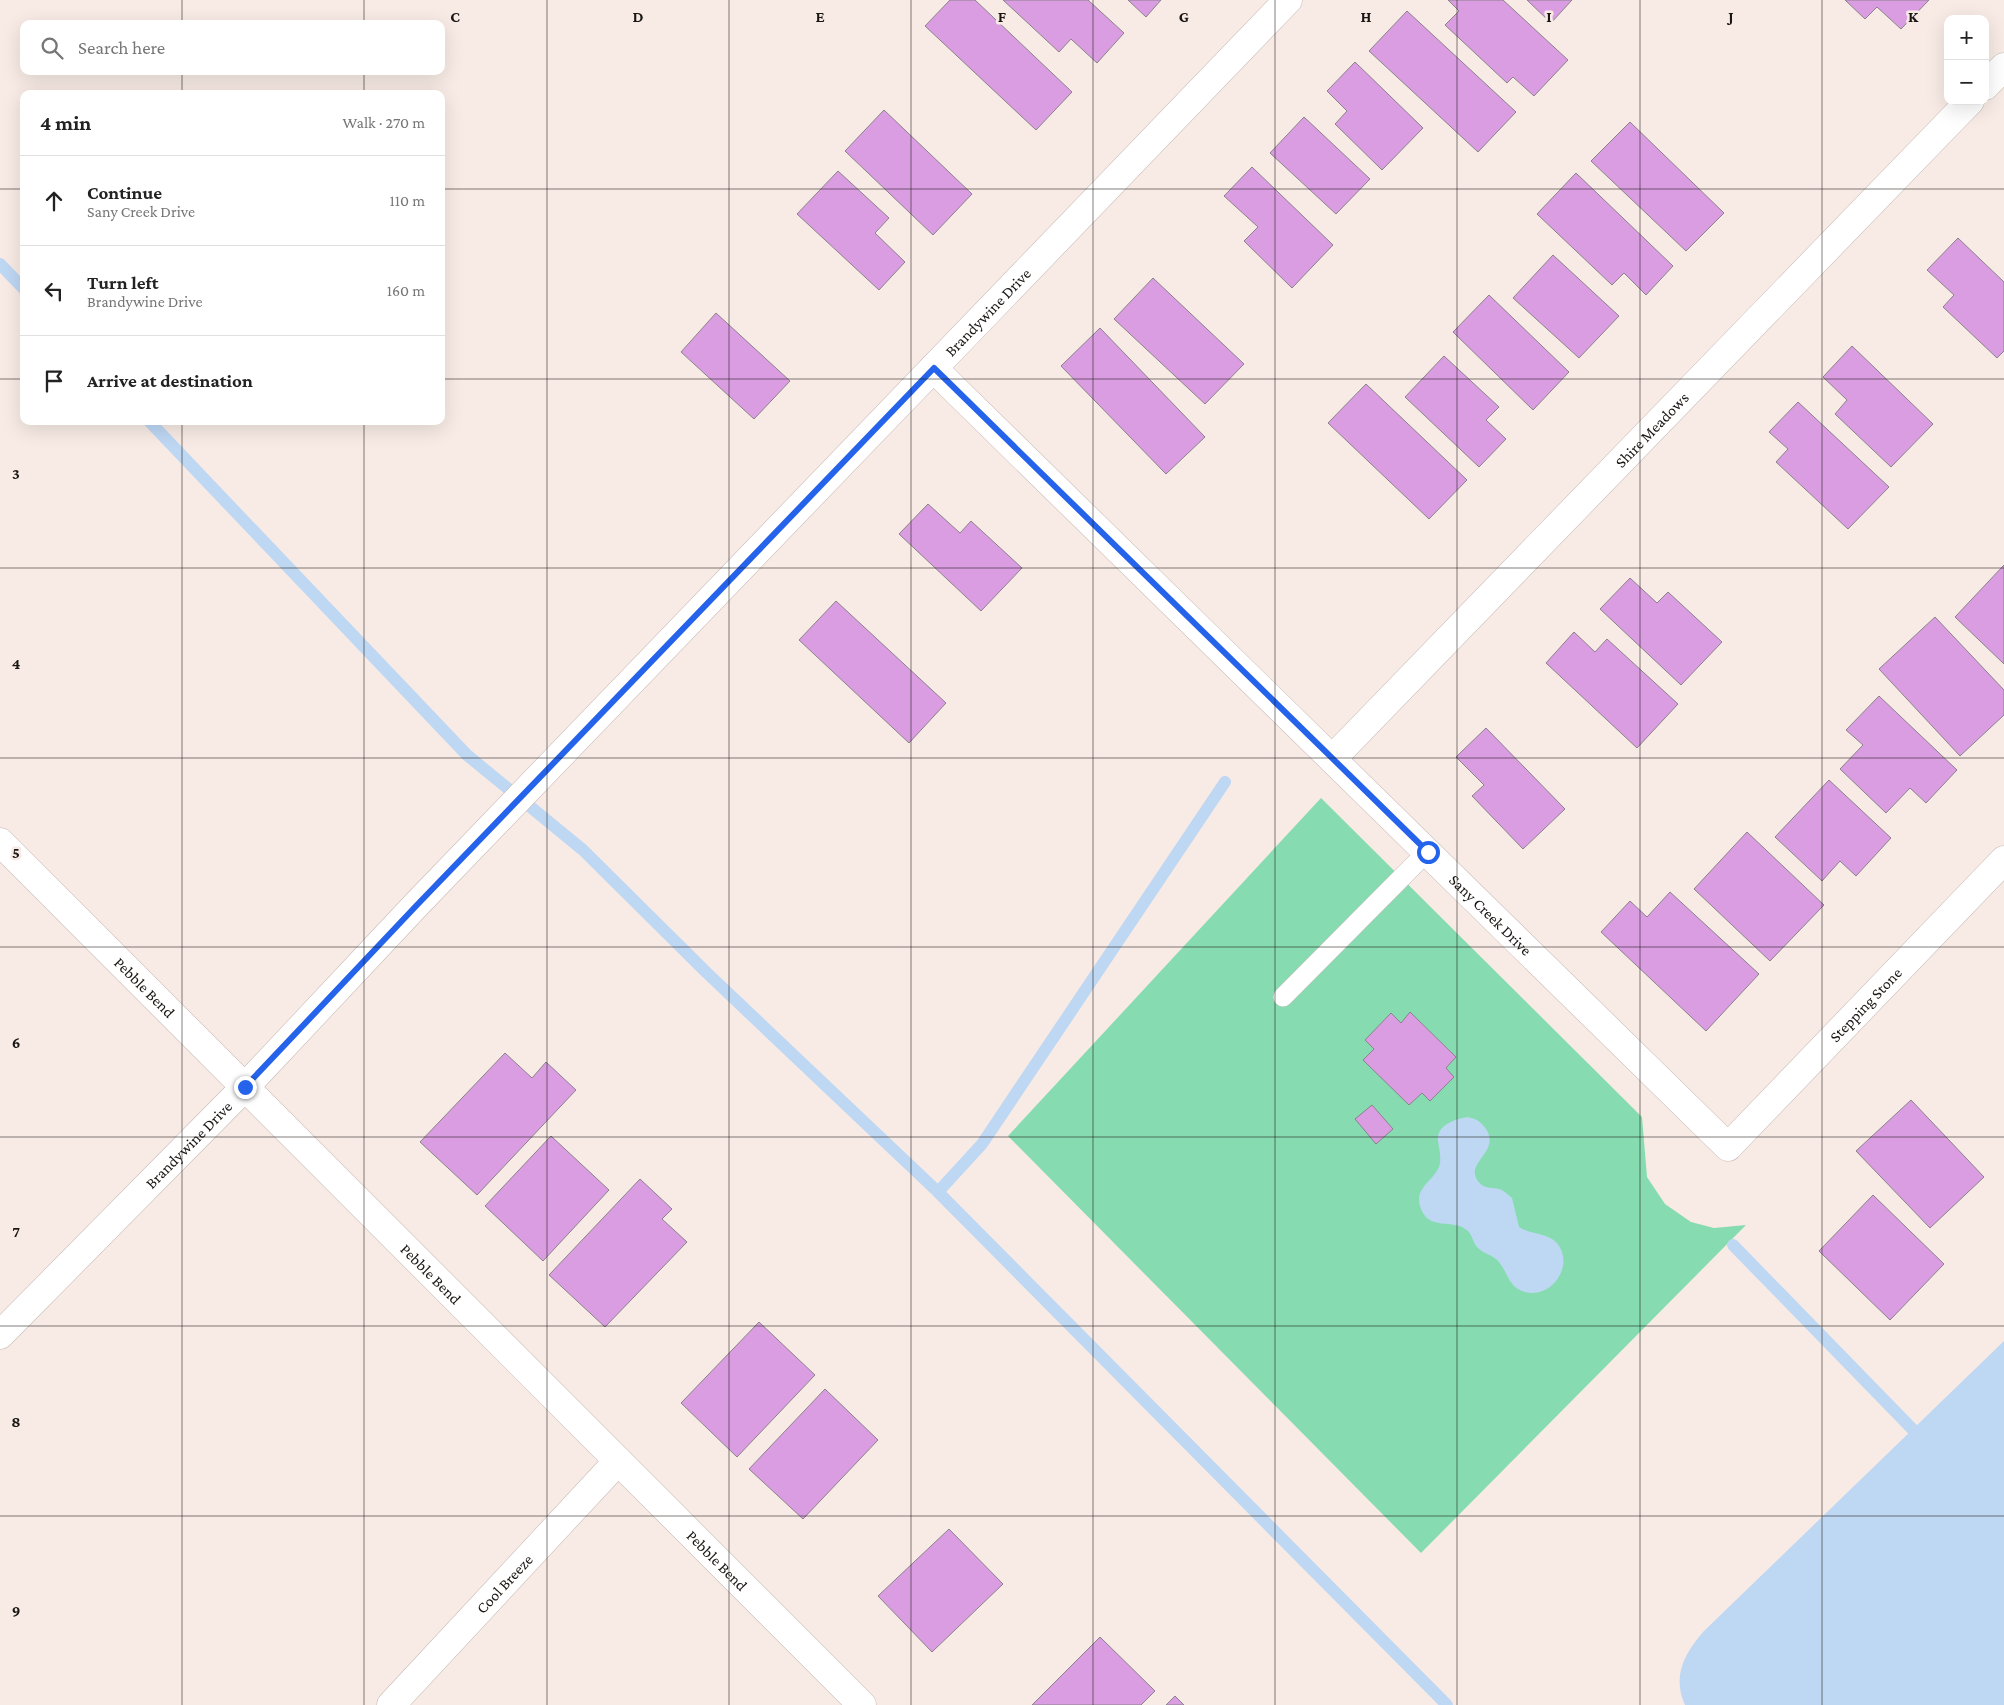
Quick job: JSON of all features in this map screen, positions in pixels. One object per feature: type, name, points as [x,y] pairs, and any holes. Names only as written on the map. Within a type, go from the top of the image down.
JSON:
[{"type":"street","name":"Brandywine Drive","points":[[0,1335],[245,1087],[416,906],[1288,0]]},
{"type":"street","points":[[1989,82],[2004,67]]},
{"type":"street","name":"Shire Meadows","points":[[1332,760],[1966,105]]},
{"type":"street","name":"Sany Creek Drive","points":[[934,368],[1728,1147]]},
{"type":"street","name":"Pebble Bend","points":[[0,842],[862,1705]]},
{"type":"street","name":"Stepping Stone","points":[[1728,1147],[2004,860]]},
{"type":"street","name":"Cool Breeze","points":[[391,1705],[618,1461]]},
{"type":"lane","points":[[1283,997],[1428,852]]},
{"type":"green space","points":[[1321,798],[1642,1117],[1647,1177],[1665,1204],[1691,1222],[1714,1228],[1746,1225],[1421,1553],[1008,1136]]},
{"type":"water","points":[[1467,1117],[1480,1122],[1486,1129],[1489,1137],[1486,1151],[1475,1169],[1475,1175],[1480,1184],[1485,1187],[1503,1190],[1512,1198],[1519,1227],[1553,1239],[1562,1252],[1562,1270],[1552,1285],[1544,1290],[1535,1293],[1525,1292],[1515,1287],[1499,1262],[1477,1247],[1468,1231],[1462,1227],[1435,1222],[1429,1219],[1420,1206],[1420,1193],[1435,1174],[1440,1163],[1438,1135],[1440,1131],[1452,1121]]},
{"type":"water","points":[[2004,1341],[2004,1705],[1685,1705],[1680,1684],[1682,1666],[1691,1648],[1704,1631]]},
{"type":"building","points":[[950,0],[975,0],[1072,92],[1036,130],[925,26]]},
{"type":"building","points":[[1003,0],[1088,0],[1124,33],[1097,63],[1071,39],[1059,52]]},
{"type":"building","points":[[1128,0],[1161,0],[1146,17]]},
{"type":"building","points":[[1448,0],[1503,0],[1568,60],[1534,96],[1513,77],[1507,83],[1445,25],[1459,11]]},
{"type":"building","points":[[1527,0],[1572,0],[1551,23]]},
{"type":"building","points":[[1845,0],[1929,0],[1901,29],[1877,7],[1865,19]]},
{"type":"building","points":[[1407,11],[1516,112],[1478,152],[1369,51]]},
{"type":"building","points":[[1355,62],[1423,128],[1382,170],[1335,124],[1347,111],[1327,91]]},
{"type":"building","points":[[884,110],[972,194],[933,235],[845,151]]},
{"type":"building","points":[[1304,117],[1370,179],[1336,214],[1270,153]]},
{"type":"building","points":[[1630,122],[1724,213],[1686,251],[1591,161]]},
{"type":"building","points":[[1252,167],[1333,245],[1292,288],[1244,241],[1258,227],[1224,196]]},
{"type":"building","points":[[838,171],[889,218],[875,233],[905,262],[879,290],[797,214]]},
{"type":"building","points":[[1576,173],[1673,266],[1646,295],[1624,273],[1612,285],[1537,214]]},
{"type":"building","points":[[1958,238],[2004,282],[2004,351],[1997,358],[1943,307],[1954,295],[1927,270]]},
{"type":"building","points":[[1553,255],[1619,316],[1579,358],[1513,298]]},
{"type":"building","points":[[1153,278],[1244,364],[1205,404],[1114,319]]},
{"type":"building","points":[[1489,295],[1569,372],[1533,410],[1453,332]]},
{"type":"building","points":[[716,313],[790,381],[754,419],[681,352]]},
{"type":"building","points":[[1100,328],[1205,437],[1166,474],[1061,366]]},
{"type":"building","points":[[1852,346],[1933,424],[1891,467],[1835,414],[1847,400],[1823,377]]},
{"type":"building","points":[[1444,356],[1499,407],[1486,420],[1506,439],[1479,467],[1405,397]]},
{"type":"building","points":[[1366,384],[1467,480],[1429,519],[1328,423]]},
{"type":"building","points":[[1798,402],[1889,487],[1848,529],[1776,462],[1788,449],[1769,432]]},
{"type":"building","points":[[928,504],[960,533],[971,521],[1022,568],[981,611],[899,534]]},
{"type":"building","points":[[2004,565],[2004,664],[1955,617]]},
{"type":"building","points":[[1630,578],[1657,603],[1668,592],[1722,642],[1681,685],[1600,609]]},
{"type":"building","points":[[836,601],[946,703],[909,743],[799,640]]},
{"type":"building","points":[[1935,617],[2004,690],[2004,715],[1960,756],[1879,669]]},
{"type":"building","points":[[1574,632],[1595,652],[1607,639],[1678,704],[1637,748],[1546,663]]},
{"type":"building","points":[[1879,696],[1957,770],[1926,803],[1910,788],[1886,813],[1840,769],[1863,745],[1846,730]]},
{"type":"building","points":[[1486,728],[1565,809],[1523,849],[1472,796],[1484,785],[1456,757]]},
{"type":"building","points":[[1829,780],[1891,838],[1856,876],[1840,861],[1822,881],[1775,837]]},
{"type":"building","points":[[1747,832],[1824,905],[1770,961],[1694,889]]},
{"type":"building","points":[[1670,892],[1759,974],[1706,1031],[1601,932],[1630,901],[1647,917]]},
{"type":"building","points":[[1410,1012],[1456,1057],[1446,1068],[1454,1077],[1430,1101],[1422,1093],[1409,1105],[1363,1060],[1374,1049],[1365,1040],[1391,1013],[1401,1023]]},
{"type":"building","points":[[505,1053],[532,1078],[546,1062],[576,1090],[477,1195],[420,1142]]},
{"type":"building","points":[[1911,1100],[1984,1177],[1930,1228],[1856,1151]]},
{"type":"building","points":[[1372,1105],[1393,1129],[1376,1144],[1355,1119]]},
{"type":"building","points":[[551,1136],[609,1190],[543,1261],[485,1206]]},
{"type":"building","points":[[640,1179],[672,1209],[662,1219],[687,1242],[605,1327],[549,1275]]},
{"type":"building","points":[[1873,1195],[1944,1264],[1890,1320],[1819,1251]]},
{"type":"building","points":[[759,1322],[815,1375],[737,1457],[681,1403]]},
{"type":"building","points":[[825,1389],[878,1440],[803,1519],[749,1469]]},
{"type":"building","points":[[949,1529],[1003,1584],[932,1652],[878,1596]]},
{"type":"building","points":[[1100,1637],[1155,1691],[1141,1705],[1032,1705]]},
{"type":"building","points":[[1175,1696],[1184,1705],[1166,1705]]},
{"type":"waterway","points":[[0,264],[20,285]]},
{"type":"waterway","points":[[153,425],[467,755],[583,850],[707,973],[938,1192],[1447,1705]]},
{"type":"waterway","points":[[938,1192],[982,1144],[1225,782]]},
{"type":"waterway","points":[[1733,1245],[1923,1440]]},
{"type":"route","points":[[245,1087],[416,906],[934,368],[1428,852]]}]
